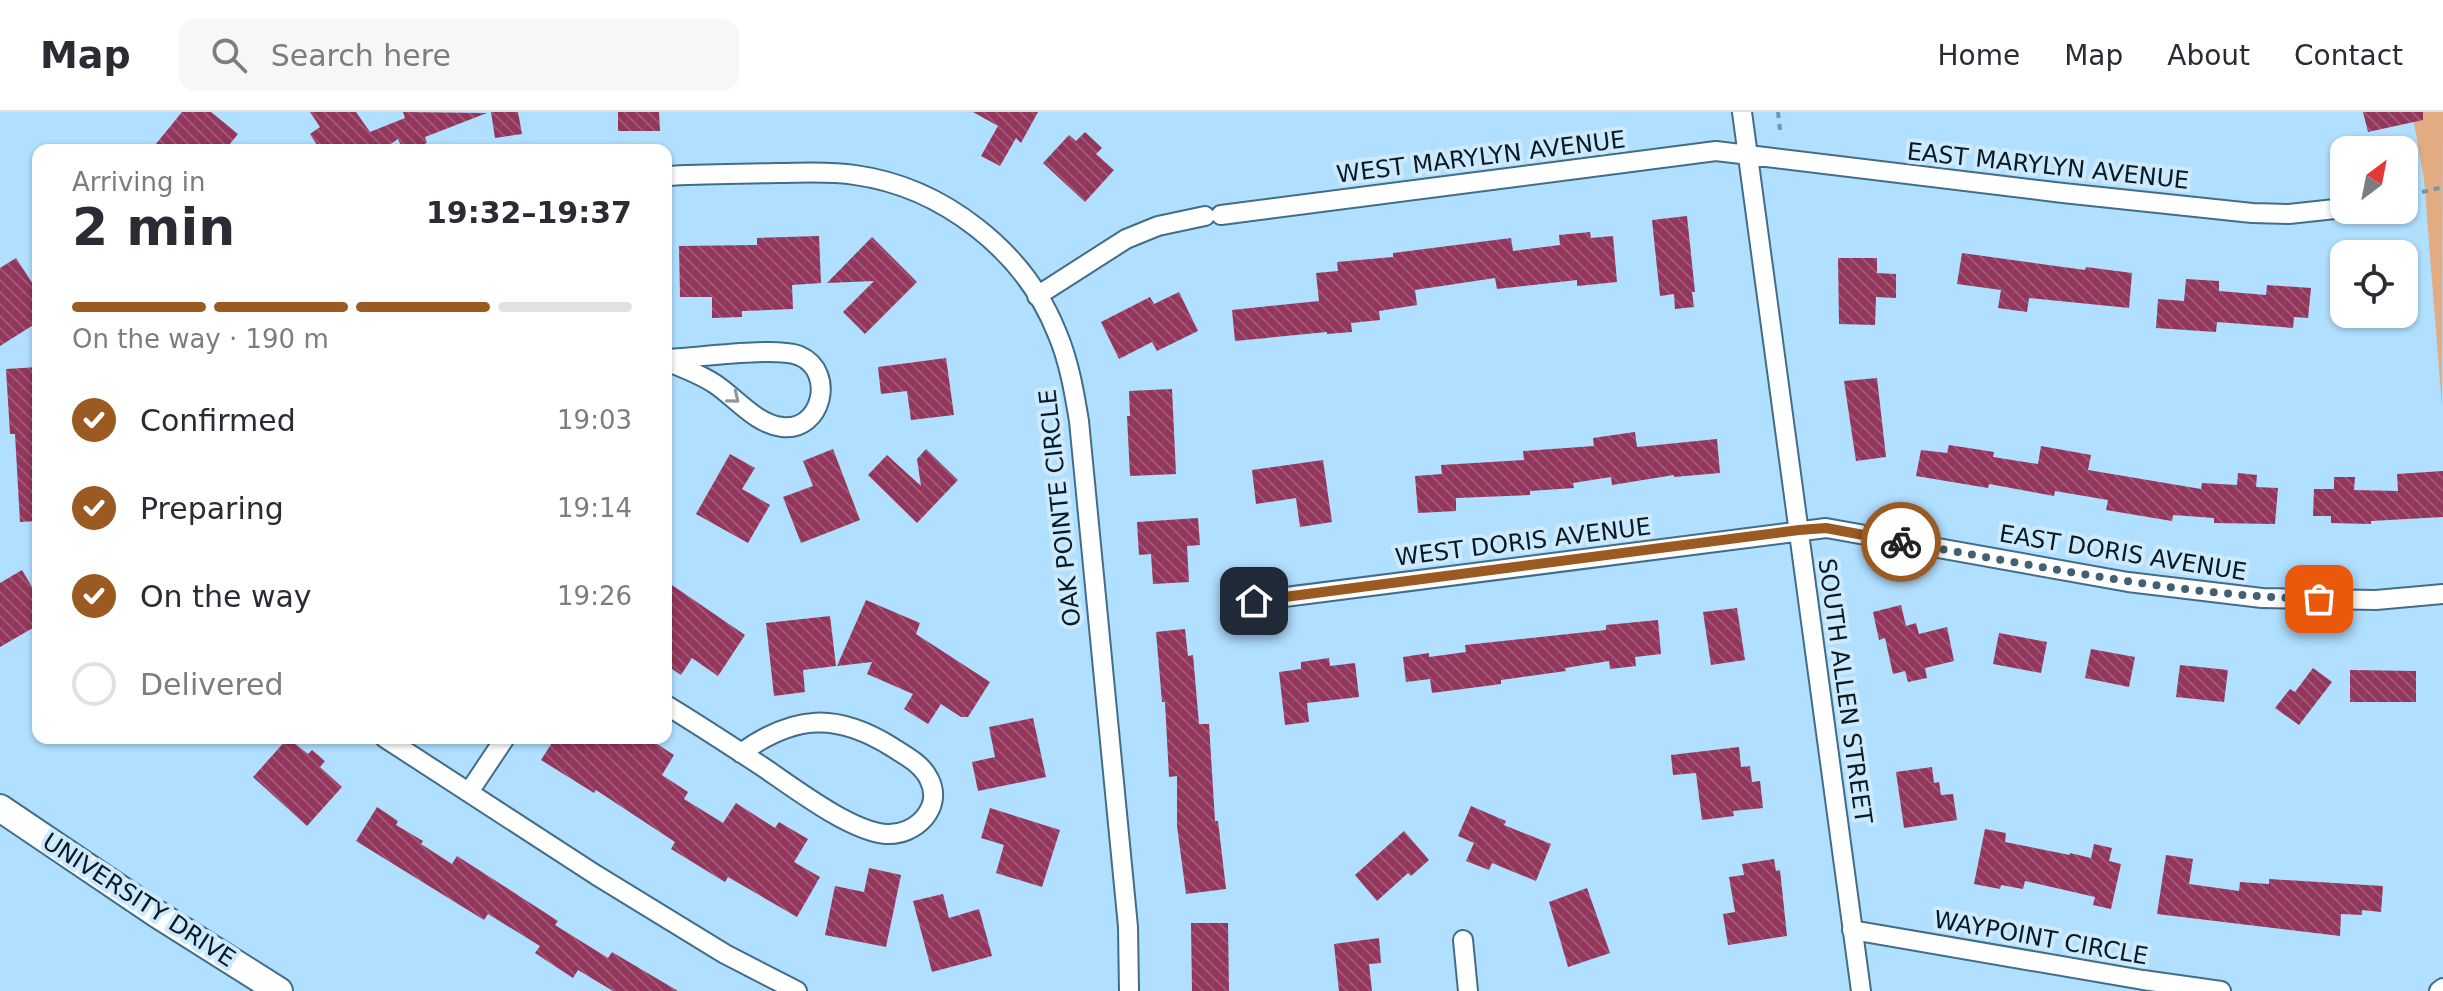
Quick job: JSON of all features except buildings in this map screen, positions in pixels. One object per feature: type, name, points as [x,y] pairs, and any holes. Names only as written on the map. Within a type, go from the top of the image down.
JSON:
[{"type":"main road","name":"UNIVERSITY DRIVE","points":[[0,808],[157,914],[279,991]]},
{"type":"street","name":"SOUTH ALLEN STREET","points":[[1742,112],[1861,991]]},
{"type":"street","name":"WEST MARYLYN AVENUE","points":[[1037,296],[1126,239],[1158,226],[1213,215],[1716,151],[1748,156]]},
{"type":"street","name":"EAST MARYLYN AVENUE","points":[[1748,156],[2252,213],[2289,214],[2330,210]]},
{"type":"street","name":"OAK POINTE CIRCLE","points":[[672,176],[823,173],[852,174],[895,183],[938,202],[982,232],[1015,266],[1037,296],[1061,345],[1079,421],[1128,927],[1129,991]]},
{"type":"street","points":[[672,360],[763,353],[797,355],[817,369],[822,386],[820,403],[805,420],[790,427],[780,427],[764,420],[696,372],[672,362]]},
{"type":"street","name":"EAST DORIS AVENUE","points":[[1799,530],[1826,528],[2128,582],[2262,598],[2376,600],[2443,594]]},
{"type":"street","name":"WEST DORIS AVENUE","points":[[1254,601],[1799,530]]},
{"type":"street","points":[[672,709],[823,806],[877,833],[909,830],[923,821],[931,804],[932,785],[921,768],[877,738],[845,725],[830,722],[791,725],[774,731],[741,753]]},
{"type":"street","points":[[394,744],[596,875],[725,954],[797,991]]},
{"type":"street","points":[[469,792],[501,744]]},
{"type":"street","name":"WAYPOINT CIRCLE","points":[[1852,930],[2221,991]]},
{"type":"street","points":[[1463,940],[1468,991]]},
{"type":"path","points":[[1778,112],[1780,130]]},
{"type":"path","points":[[2422,192],[2442,188]]},
{"type":"shaded area","points":[[2412,112],[2443,112],[2442,407],[2424,179]]},
{"type":"way so far","points":[[1901,542],[2128,582],[2262,598],[2319,599]]},
{"type":"route","points":[[1254,601],[1799,530],[1826,528],[1901,542]]}]
